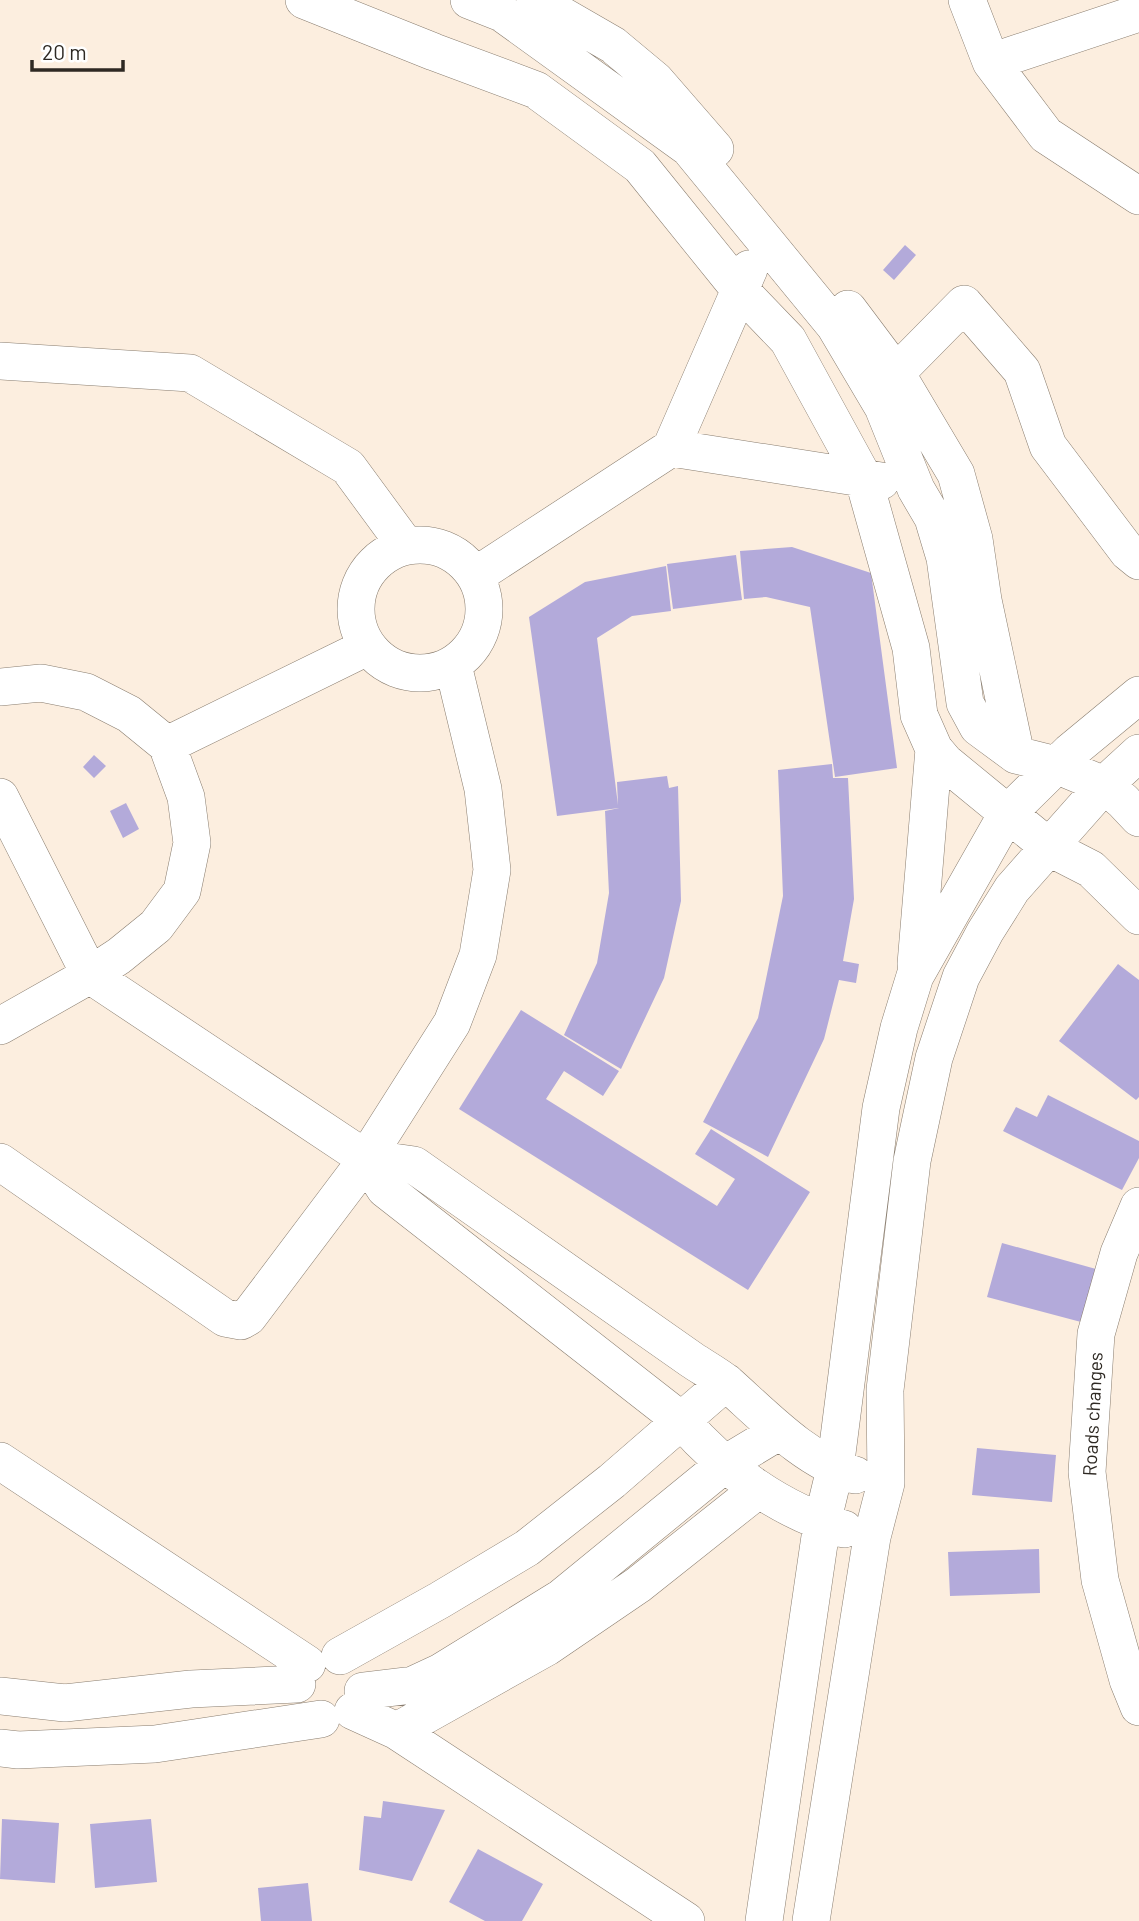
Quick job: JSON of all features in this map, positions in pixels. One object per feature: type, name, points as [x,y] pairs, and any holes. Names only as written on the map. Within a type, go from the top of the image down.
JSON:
[{"type":"street","points":[[304,0],[536,90],[640,166],[740,290],[788,340],[863,477],[911,648],[919,715],[934,749],[945,762],[1050,848],[1091,869],[1139,916]]},
{"type":"street","points":[[469,0],[502,13],[690,148],[764,237],[835,326],[883,407],[916,489],[933,518],[946,558],[965,703],[978,727],[1016,755],[1056,765],[1104,785],[1138,815]]},
{"type":"street","points":[[535,0],[613,45],[655,80],[817,267],[896,373],[956,474],[966,505],[1016,755]]},
{"type":"street","points":[[967,0],[991,62],[1046,135],[1139,197]]},
{"type":"street","points":[[991,62],[1139,13]]},
{"type":"street","points":[[567,113],[591,76]]},
{"type":"street","points":[[475,576],[671,448],[764,237]]},
{"type":"street","points":[[896,373],[964,304],[1022,371],[1048,446],[1135,553]]},
{"type":"street","points":[[0,361],[190,373],[348,467],[406,545]]},
{"type":"street","points":[[671,448],[863,477],[916,489],[966,505]]},
{"type":"street","points":[[406,545],[426,545],[446,550],[463,560],[475,576],[483,594],[485,615],[480,634],[468,651],[453,665],[430,673],[406,672],[384,663],[367,647],[356,623],[355,598],[365,574],[383,556],[406,545]]},
{"type":"street","points":[[167,745],[367,647]]},
{"type":"street","points":[[0,1162],[225,1318],[241,1321],[254,1310],[365,1158],[452,1023],[478,955],[492,870],[483,789],[453,665]]},
{"type":"street","points":[[0,687],[41,683],[86,692],[129,714],[167,745],[187,797],[192,843],[182,891],[156,926],[119,956],[6,1029]]},
{"type":"street","points":[[915,976],[1007,814],[1056,765],[1139,695]]},
{"type":"street","points":[[764,1921],[822,1523],[835,1469],[881,1108],[899,1028],[915,976],[934,749]]},
{"type":"street","points":[[811,1921],[872,1538],[886,1483],[885,1390],[912,1161],[934,1058],[961,977],[1012,889],[1104,785],[1139,753]]},
{"type":"street","points":[[5,819],[90,975],[365,1158],[385,1189],[682,1421],[724,1464],[759,1489],[822,1523],[872,1538]]},
{"type":"street","points":[[365,1158],[414,1165],[726,1382],[780,1431],[835,1469],[886,1483]]},
{"type":"street","name":"Roads changes","points":[[1139,1206],[1119,1253],[1096,1334],[1087,1472],[1100,1580],[1128,1680],[1139,1707]]},
{"type":"street","points":[[726,1382],[612,1481],[527,1548],[440,1600],[315,1668],[298,1695],[303,1706],[310,1714],[346,1707],[413,1685],[441,1672],[561,1598],[724,1464],[780,1431]]},
{"type":"street","points":[[0,1461],[315,1668]]},
{"type":"street","points":[[397,1731],[547,1647],[638,1585],[759,1489]]},
{"type":"street","points":[[0,1696],[65,1703],[191,1689],[350,1661],[358,1669],[362,1680],[346,1707]]},
{"type":"street","points":[[0,1748],[18,1750],[155,1744],[346,1707],[397,1731],[686,1921]]},
{"type":"building","points":[[905,245],[916,255],[894,280],[883,270]]},
{"type":"building","points":[[792,547],[871,573],[897,768],[835,777],[810,607],[766,597],[744,599],[740,551]]},
{"type":"building","points":[[736,555],[742,600],[673,609],[667,564]]},
{"type":"building","points":[[666,566],[671,611],[632,616],[597,638],[618,805],[617,782],[667,776],[669,788],[678,786],[681,901],[664,978],[621,1069],[564,1035],[597,963],[609,893],[605,811],[619,808],[557,816],[529,617],[585,582]]},
{"type":"building","points":[[94,755],[106,766],[94,778],[83,767]]},
{"type":"building","points":[[832,764],[833,778],[848,778],[854,899],[843,961],[859,964],[856,983],[839,980],[824,1039],[768,1157],[703,1122],[758,1018],[783,896],[778,770]]},
{"type":"building","points":[[126,803],[139,829],[123,838],[110,811]]},
{"type":"building","points":[[1118,964],[1139,980],[1139,1097],[1136,1100],[1059,1041]]},
{"type":"building","points":[[521,1010],[619,1071],[603,1096],[564,1071],[546,1099],[717,1206],[735,1179],[695,1154],[711,1129],[810,1192],[748,1290],[459,1109]]},
{"type":"building","points":[[1048,1095],[1139,1141],[1139,1158],[1122,1190],[1003,1131],[1016,1107],[1037,1117]]},
{"type":"building","points":[[1002,1243],[1096,1269],[1081,1322],[987,1297]]},
{"type":"building","points":[[977,1448],[1056,1455],[1052,1502],[972,1495]]},
{"type":"building","points":[[1039,1549],[1040,1593],[950,1596],[948,1552]]},
{"type":"building","points":[[383,1801],[445,1810],[412,1881],[359,1870],[364,1816],[381,1818]]},
{"type":"building","points":[[2,1819],[59,1823],[55,1883],[0,1879]]},
{"type":"building","points":[[151,1819],[157,1882],[95,1888],[90,1824]]},
{"type":"building","points":[[478,1849],[543,1884],[522,1921],[485,1921],[449,1902]]},
{"type":"building","points":[[308,1883],[312,1921],[261,1921],[258,1888]]}]
